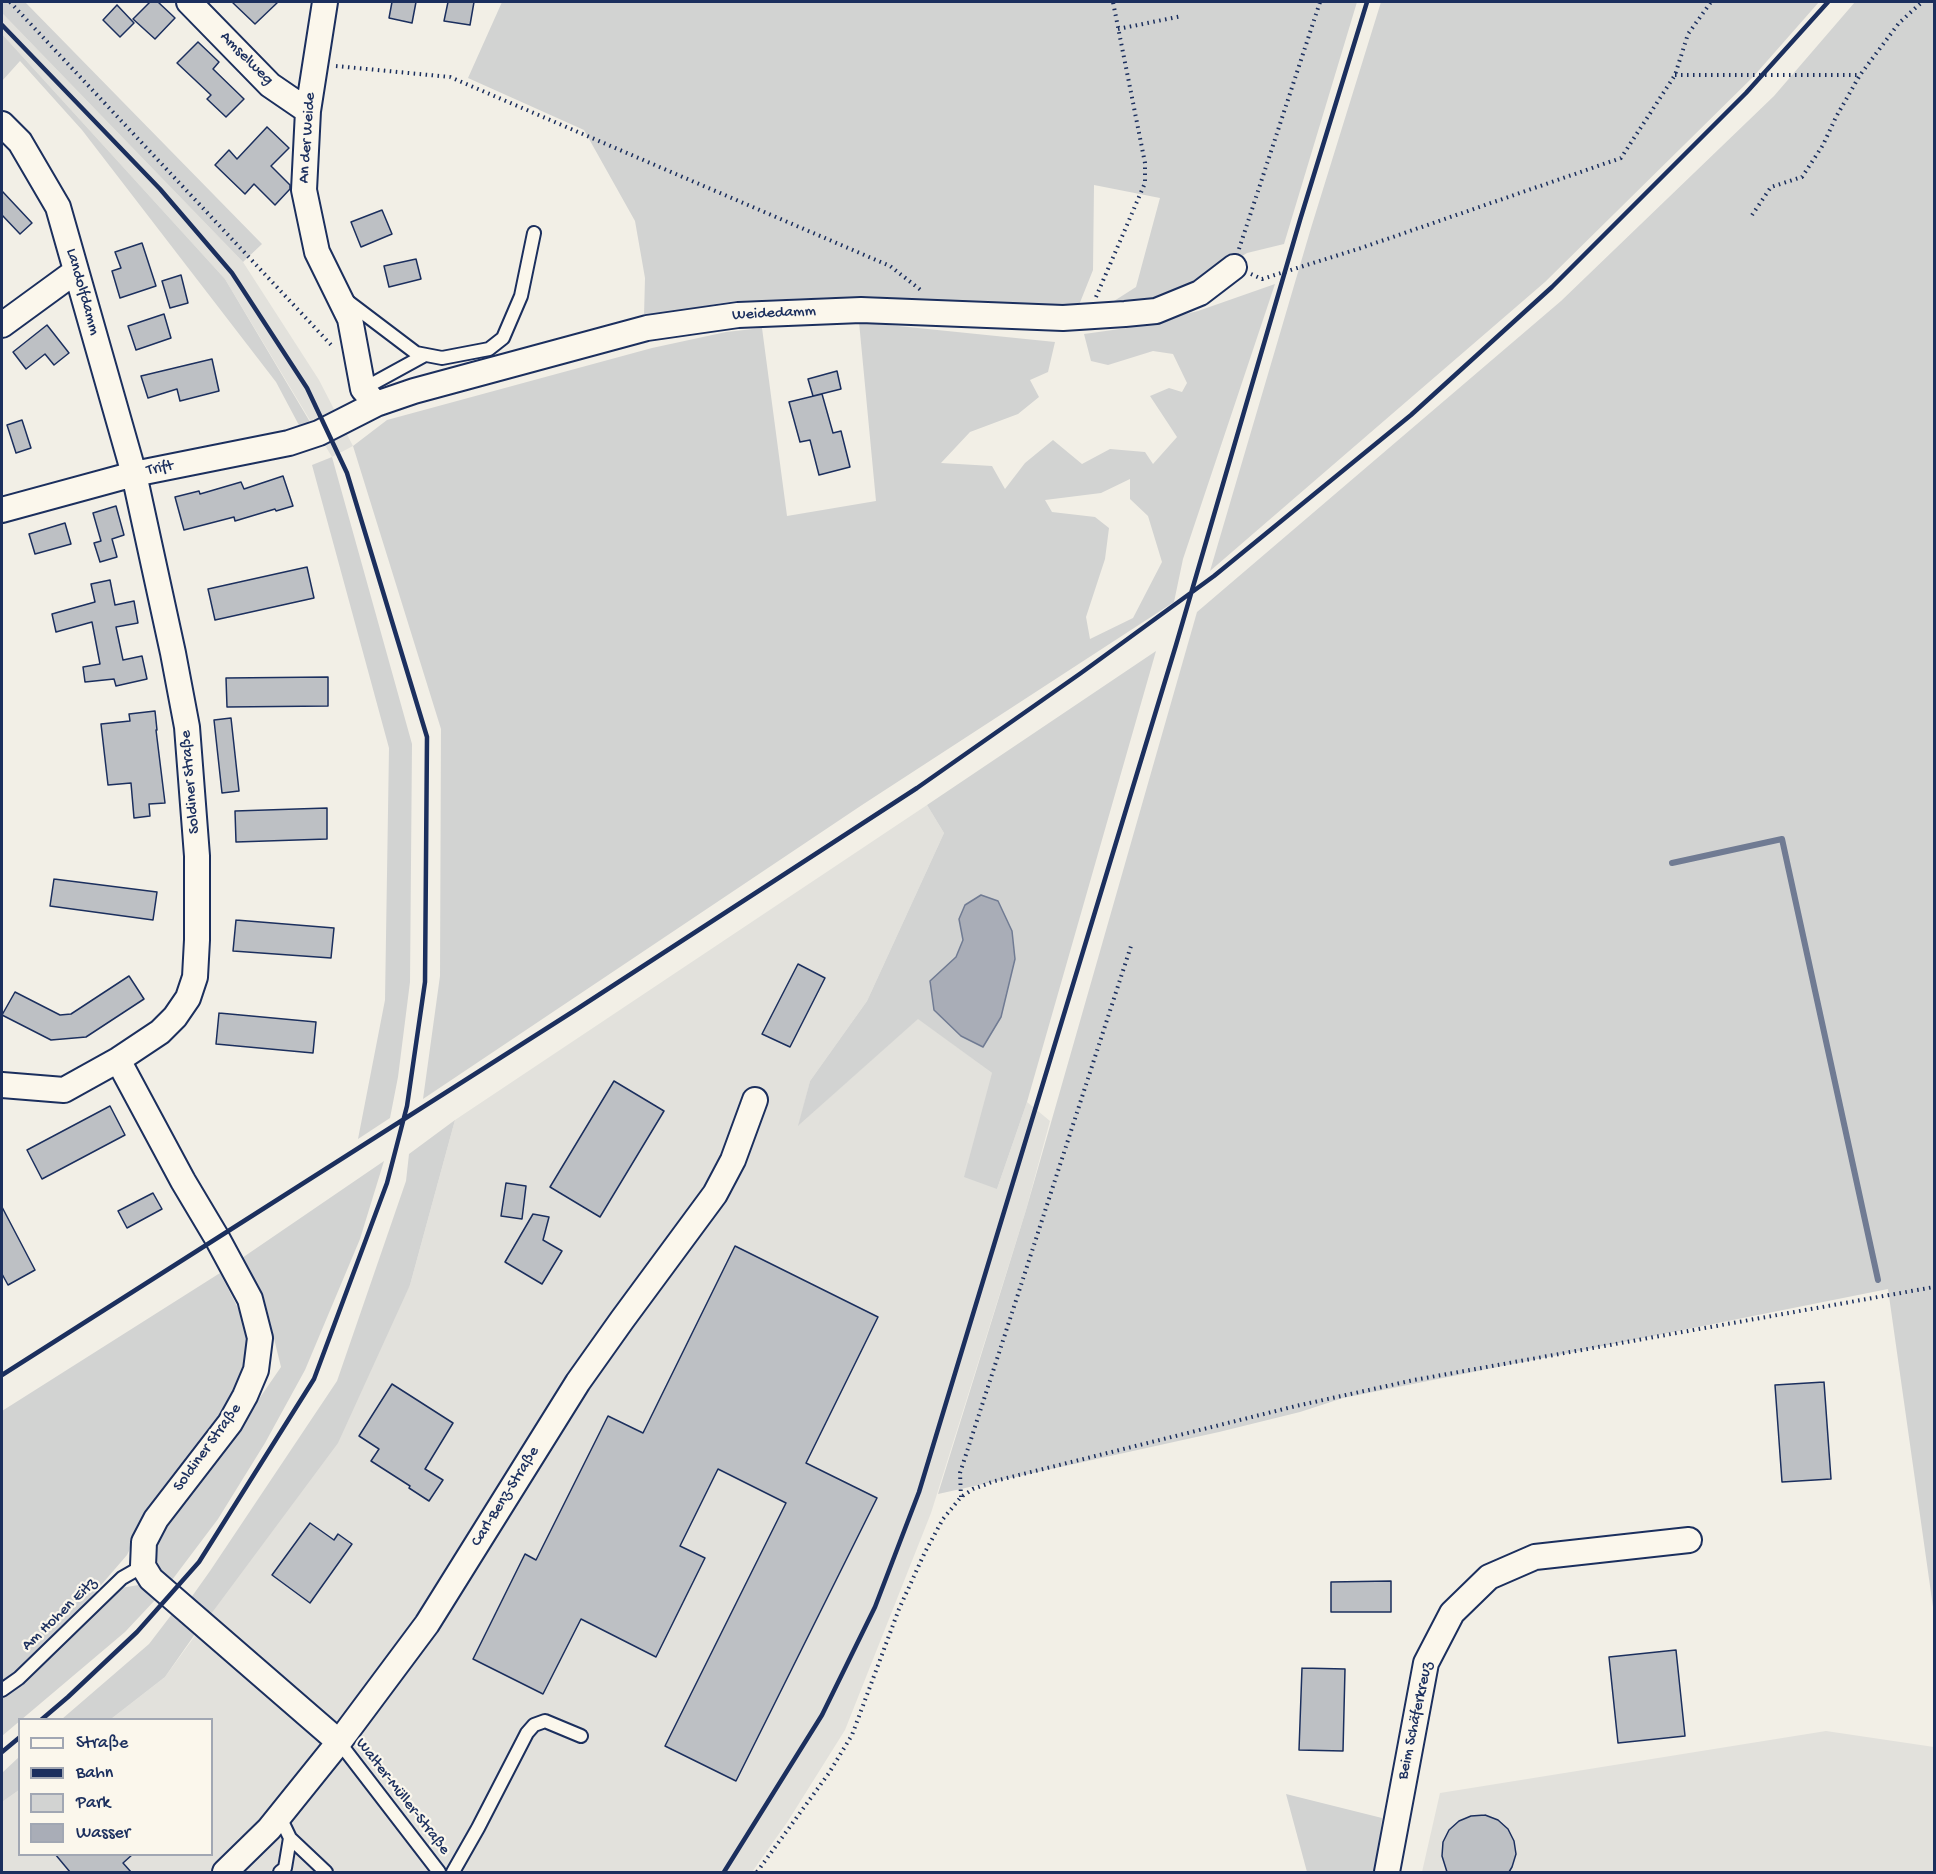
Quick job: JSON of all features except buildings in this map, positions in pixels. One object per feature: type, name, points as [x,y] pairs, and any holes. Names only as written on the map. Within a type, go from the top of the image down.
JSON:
[{"type":"street","name":"Amselweg","points":[[189,2],[270,86],[308,111]]},
{"type":"street","name":"An der Weide","points":[[325,2],[308,111],[304,190],[317,252],[350,319],[370,397]]},
{"type":"street","name":"Landolfdamm","points":[[2,124],[21,142],[58,207],[134,474]]},
{"type":"street","name":"Weidedamm","points":[[319,433],[370,397],[414,391],[647,328],[738,315],[861,310],[1063,318],[1156,310],[1200,293],[1234,267]]},
{"type":"street","points":[[2,325],[76,271]]},
{"type":"street","name":"Trift","points":[[2,510],[134,474],[289,443],[319,433]]},
{"type":"street","name":"Soldiner Straße","points":[[2,1085],[64,1090],[118,1060],[160,1032],[175,1017],[188,998],[195,977],[198,940],[197,856],[187,727],[134,474]]},
{"type":"street","name":"Soldiner Straße","points":[[118,1060],[250,1299],[260,1338],[256,1370],[245,1396],[230,1423],[156,1519],[144,1542],[143,1566]]},
{"type":"street","name":"Carl-Benz-Straße","points":[[225,1872],[279,1815],[339,1742],[427,1624],[578,1382],[715,1194],[733,1161],[755,1100]]},
{"type":"street","name":"Beim Schäferkreuz","points":[[1387,1872],[1426,1663],[1452,1613],[1489,1577],[1535,1557],[1689,1540]]},
{"type":"street","points":[[143,1566],[151,1579],[339,1742]]},
{"type":"lane","points":[[338,294],[417,353],[442,358],[489,349],[503,338],[521,296],[534,233]]},
{"type":"lane","points":[[370,397],[424,355]]},
{"type":"lane","name":"Am Hohen Eitz","points":[[2,1690],[26,1672],[122,1578],[143,1566]]},
{"type":"lane","points":[[453,1872],[527,1733],[534,1725],[545,1721],[581,1736]]},
{"type":"lane","name":"Walter-Müller-Straße","points":[[339,1742],[439,1872]]},
{"type":"lane","points":[[279,1815],[290,1838],[326,1872]]},
{"type":"lane","points":[[280,1872],[285,1868],[290,1838]]},
{"type":"path","points":[[10,2],[336,350]]},
{"type":"path","points":[[1088,317],[1145,183],[1145,163],[1113,2]]},
{"type":"path","points":[[1320,2],[1234,267],[1262,279],[1361,248],[1621,158],[1674,75],[1688,34],[1711,2]]},
{"type":"path","points":[[1752,215],[1771,187],[1802,177],[1823,145],[1860,75],[1899,23],[1922,2]]},
{"type":"path","points":[[1118,29],[1182,16]]},
{"type":"path","points":[[315,66],[450,77],[890,266],[925,293]]},
{"type":"path","points":[[1674,75],[1762,77],[1860,75]]},
{"type":"path","points":[[961,1497],[960,1473],[1131,946]]},
{"type":"path","points":[[757,1872],[829,1773],[852,1735],[899,1609],[943,1519],[961,1497],[973,1489],[995,1481],[1296,1406],[1414,1380],[1935,1287]]},
{"type":"shaded area","points":[[2,13],[243,262],[319,380],[353,446],[332,457],[225,279],[2,34]]},
{"type":"shaded area","points":[[927,805],[944,833],[867,1001],[810,1081],[799,1125],[918,1018],[992,1073],[997,1189],[1027,1102],[1050,1121],[1026,1210],[931,1513],[845,1730],[788,1821],[752,1872],[2,1872],[2,1802],[18,1791],[18,1856],[213,1856],[213,1718],[112,1718],[165,1677],[208,1618],[410,1285],[455,1120]]},
{"type":"shaded area","points":[[1826,1731],[1934,1747],[1934,1872],[1422,1872],[1440,1793]]},
{"type":"green space","points":[[2,2],[25,2],[262,244],[243,262],[2,13]]},
{"type":"green space","points":[[502,2],[1357,2],[1284,244],[1247,253],[1190,288],[1157,302],[1113,310],[1114,301],[1136,287],[1160,198],[1094,185],[1093,270],[1077,310],[865,296],[735,301],[644,316],[645,278],[635,221],[584,130],[468,78]]},
{"type":"green space","points":[[1381,2],[1819,2],[1753,77],[1545,282],[1210,571],[1311,228]]},
{"type":"green space","points":[[1855,2],[1934,2],[1934,1614],[1888,1289],[1343,1398],[1300,1412],[1219,1432],[938,1494],[1026,1210],[1197,612],[1561,301],[1774,96]]},
{"type":"green space","points":[[2,34],[225,279],[313,427],[301,429],[276,382],[82,130],[20,61],[2,81]]},
{"type":"green space","points":[[1275,284],[1183,559],[1174,602],[862,805],[423,1099],[440,976],[441,729],[353,446],[387,420],[652,348],[726,332],[762,328],[787,516],[876,501],[859,322],[1055,342],[1048,372],[1030,380],[1039,397],[1018,414],[970,432],[941,463],[992,466],[1005,489],[1025,463],[1053,440],[1082,464],[1110,449],[1145,452],[1153,464],[1177,437],[1150,396],[1169,388],[1182,392],[1187,383],[1173,354],[1153,351],[1108,365],[1091,361],[1084,334],[1127,328],[1198,311]],"holes":[[[1130,479],[1130,499],[1148,516],[1162,562],[1133,618],[1090,639],[1086,617],[1105,559],[1109,528],[1095,517],[1052,512],[1045,500],[1101,493]]]},
{"type":"green space","points":[[332,457],[412,744],[410,982],[398,1077],[390,1118],[358,1139],[385,1000],[389,748],[312,465]]},
{"type":"green space","points":[[1156,651],[1027,1102],[997,1189],[964,1177],[992,1073],[918,1019],[798,1126],[810,1081],[867,1001],[944,833],[927,805]]},
{"type":"green space","points":[[455,1120],[410,1285],[338,1443],[208,1618],[188,1602],[337,1381],[406,1181],[409,1154]]},
{"type":"green space","points":[[384,1161],[360,1239],[305,1370],[265,1443],[218,1519],[169,1584],[157,1570],[155,1549],[168,1523],[281,1367],[263,1294],[242,1258]]},
{"type":"green space","points":[[220,1273],[240,1312],[248,1346],[240,1383],[223,1418],[149,1510],[127,1555],[52,1642],[2,1684],[2,1411]]},
{"type":"green space","points":[[139,1585],[156,1599],[125,1632],[23,1718],[18,1718],[18,1722],[2,1736],[2,1696],[23,1682],[120,1588]]},
{"type":"green space","points":[[172,1614],[195,1634],[165,1677],[112,1718],[63,1718],[149,1644]]},
{"type":"green space","points":[[18,1758],[18,1791],[2,1802],[2,1773]]},
{"type":"green space","points":[[1286,1794],[1382,1818],[1376,1872],[1307,1872]]},
{"type":"water","points":[[981,895],[998,901],[1012,931],[1015,959],[1001,1017],[983,1047],[961,1036],[934,1010],[930,981],[956,957],[963,940],[959,919],[965,905]]},
{"type":"waterway","points":[[1672,863],[1782,839],[1878,1280]]},
{"type":"railway","points":[[724,1872],[822,1715],[875,1607],[919,1492],[1176,645],[1300,220],[1367,2]]},
{"type":"railway","points":[[2,1375],[577,1009],[917,788],[1214,576],[1411,415],[1552,287],[1746,93],[1828,2]]},
{"type":"railway","points":[[2,25],[160,189],[232,273],[307,388],[347,473],[427,737],[425,982],[407,1106],[387,1183],[314,1379],[199,1562],[137,1632],[43,1718]]},
{"type":"railway","points":[[2,1752],[18,1739]]}]
